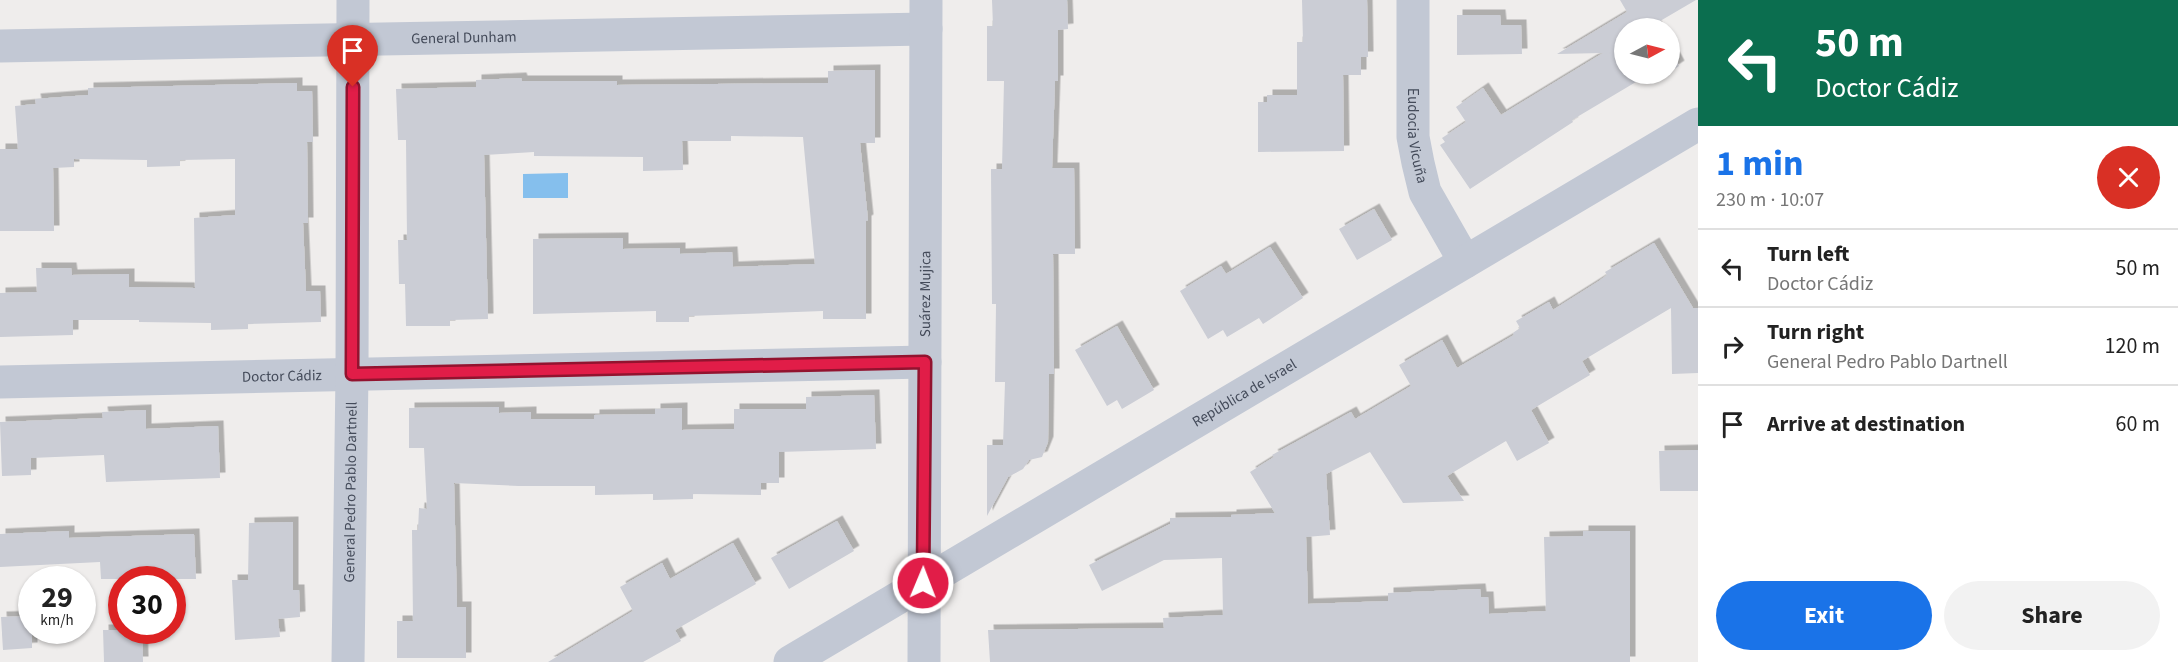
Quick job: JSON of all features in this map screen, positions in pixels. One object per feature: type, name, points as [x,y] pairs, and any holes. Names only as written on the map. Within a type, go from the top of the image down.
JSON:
[{"type":"street","name":"General Pedro Pablo Dartnell","points":[[348,662],[352,374],[353,0]]},
{"type":"street","name":"Eudocia Vicuña","points":[[1413,0],[1413,137],[1418,164],[1425,192],[1465,262]]},
{"type":"street","name":"General Dunham","points":[[0,46],[353,39],[926,14]]},
{"type":"street","name":"Suárez Mujica","points":[[924,662],[926,14]]},
{"type":"street","name":"República de Israel","points":[[790,662],[1698,124]]},
{"type":"street","name":"Doctor Cádiz","points":[[0,382],[925,362]]},
{"type":"water","points":[[568,173],[568,198],[523,198],[523,174]]},
{"type":"building","points":[[992,0],[1067,0],[1068,29],[1058,30],[1058,81],[1055,81],[1052,168],[1074,168],[1075,254],[1053,254],[1054,374],[1049,374],[1048,442],[1042,457],[1029,460],[1023,469],[1008,477],[987,516],[987,445],[1003,445],[1005,382],[995,382],[996,304],[992,304],[991,169],[1002,169],[1004,81],[987,81],[987,26],[993,26]]},
{"type":"building","points":[[1302,0],[1367,0],[1368,57],[1361,57],[1361,75],[1343,75],[1344,151],[1258,152],[1258,102],[1267,102],[1267,95],[1297,95],[1297,42],[1303,42]]},
{"type":"building","points":[[1620,0],[1696,0],[1665,18],[1617,18],[1627,12]]},
{"type":"building","points":[[1457,15],[1500,15],[1501,25],[1521,25],[1522,54],[1457,55]]},
{"type":"building","points":[[1614,20],[1614,84],[1633,84],[1572,120],[1573,122],[1470,189],[1440,145],[1445,142],[1442,138],[1466,122],[1456,107],[1483,88],[1501,115],[1603,53],[1557,54]]},
{"type":"building","points":[[875,70],[875,143],[860,143],[868,220],[866,221],[866,319],[823,319],[823,311],[689,316],[689,322],[656,322],[656,311],[533,314],[533,239],[623,238],[623,249],[680,248],[680,254],[732,252],[733,267],[815,264],[803,137],[731,136],[731,141],[682,141],[683,170],[643,171],[643,157],[534,156],[534,152],[484,155],[488,319],[450,320],[450,326],[406,326],[405,284],[399,284],[398,240],[407,240],[406,140],[398,140],[396,89],[476,87],[476,80],[521,78],[522,81],[617,81],[617,85],[828,83],[828,71]]},
{"type":"building","points":[[297,83],[297,91],[312,91],[313,142],[307,142],[308,223],[303,223],[306,291],[320,291],[321,322],[248,324],[248,329],[211,330],[211,323],[73,320],[73,335],[0,337],[0,293],[37,292],[36,268],[71,268],[72,275],[129,274],[129,287],[195,288],[194,218],[235,215],[235,159],[180,160],[180,166],[147,167],[147,160],[74,159],[74,167],[53,168],[54,231],[0,231],[0,149],[18,149],[15,106],[36,104],[35,99],[88,95],[88,88]]},
{"type":"building","points":[[1374,209],[1392,240],[1357,260],[1339,229]]},
{"type":"building","points":[[1654,243],[1693,308],[1698,308],[1698,373],[1672,374],[1671,308],[1582,361],[1590,375],[1531,410],[1549,443],[1517,461],[1506,441],[1447,476],[1464,501],[1403,503],[1370,452],[1326,474],[1330,535],[1306,537],[1308,604],[1388,601],[1388,593],[1480,589],[1481,597],[1488,597],[1489,614],[1546,611],[1544,537],[1583,536],[1583,531],[1630,531],[1630,662],[990,662],[988,630],[1164,628],[1163,618],[1223,615],[1222,558],[1164,560],[1102,591],[1089,565],[1170,524],[1170,518],[1231,517],[1231,515],[1275,513],[1250,472],[1274,457],[1272,455],[1351,412],[1355,419],[1411,386],[1399,365],[1442,340],[1457,368],[1514,335],[1513,333],[1520,328],[1516,321],[1549,302],[1553,310],[1599,281],[1607,275],[1605,272]]},
{"type":"building","points":[[1270,247],[1303,298],[1263,324],[1259,318],[1227,337],[1223,330],[1208,339],[1180,291],[1221,266],[1226,274]]},
{"type":"building","points":[[1117,326],[1154,390],[1122,409],[1117,400],[1107,406],[1075,350]]},
{"type":"building","points":[[874,395],[876,449],[779,452],[779,483],[761,483],[761,495],[693,494],[693,499],[653,500],[653,494],[595,495],[595,486],[454,483],[457,607],[466,607],[466,658],[397,658],[397,621],[413,621],[412,530],[418,530],[419,508],[427,509],[424,448],[409,448],[409,408],[499,407],[499,413],[531,412],[531,419],[594,419],[594,415],[655,414],[655,409],[682,408],[682,430],[734,429],[734,409],[806,409],[806,397]]},
{"type":"building","points":[[146,410],[146,429],[218,426],[220,478],[106,482],[104,455],[31,458],[31,475],[2,476],[0,422],[103,418],[102,412]]},
{"type":"building","points":[[1698,450],[1698,491],[1660,491],[1659,451]]},
{"type":"building","points":[[837,521],[854,551],[789,589],[771,558]]},
{"type":"building","points":[[293,522],[293,590],[299,590],[300,617],[278,619],[280,637],[235,640],[232,580],[248,580],[249,523]]},
{"type":"building","points":[[69,531],[69,538],[194,534],[196,579],[186,579],[186,566],[108,566],[108,579],[101,579],[100,562],[0,567],[0,534]]},
{"type":"building","points":[[733,543],[756,584],[675,630],[681,641],[643,662],[548,662],[633,611],[620,587],[662,563],[670,579]]},
{"type":"building","points":[[18,616],[18,644],[32,644],[32,648],[3,650],[1,617]]},
{"type":"building","points":[[103,630],[108,630],[108,644],[142,644],[143,662],[104,662]]},
{"type":"route","points":[[353,87],[352,374],[925,362],[923,583]]}]
